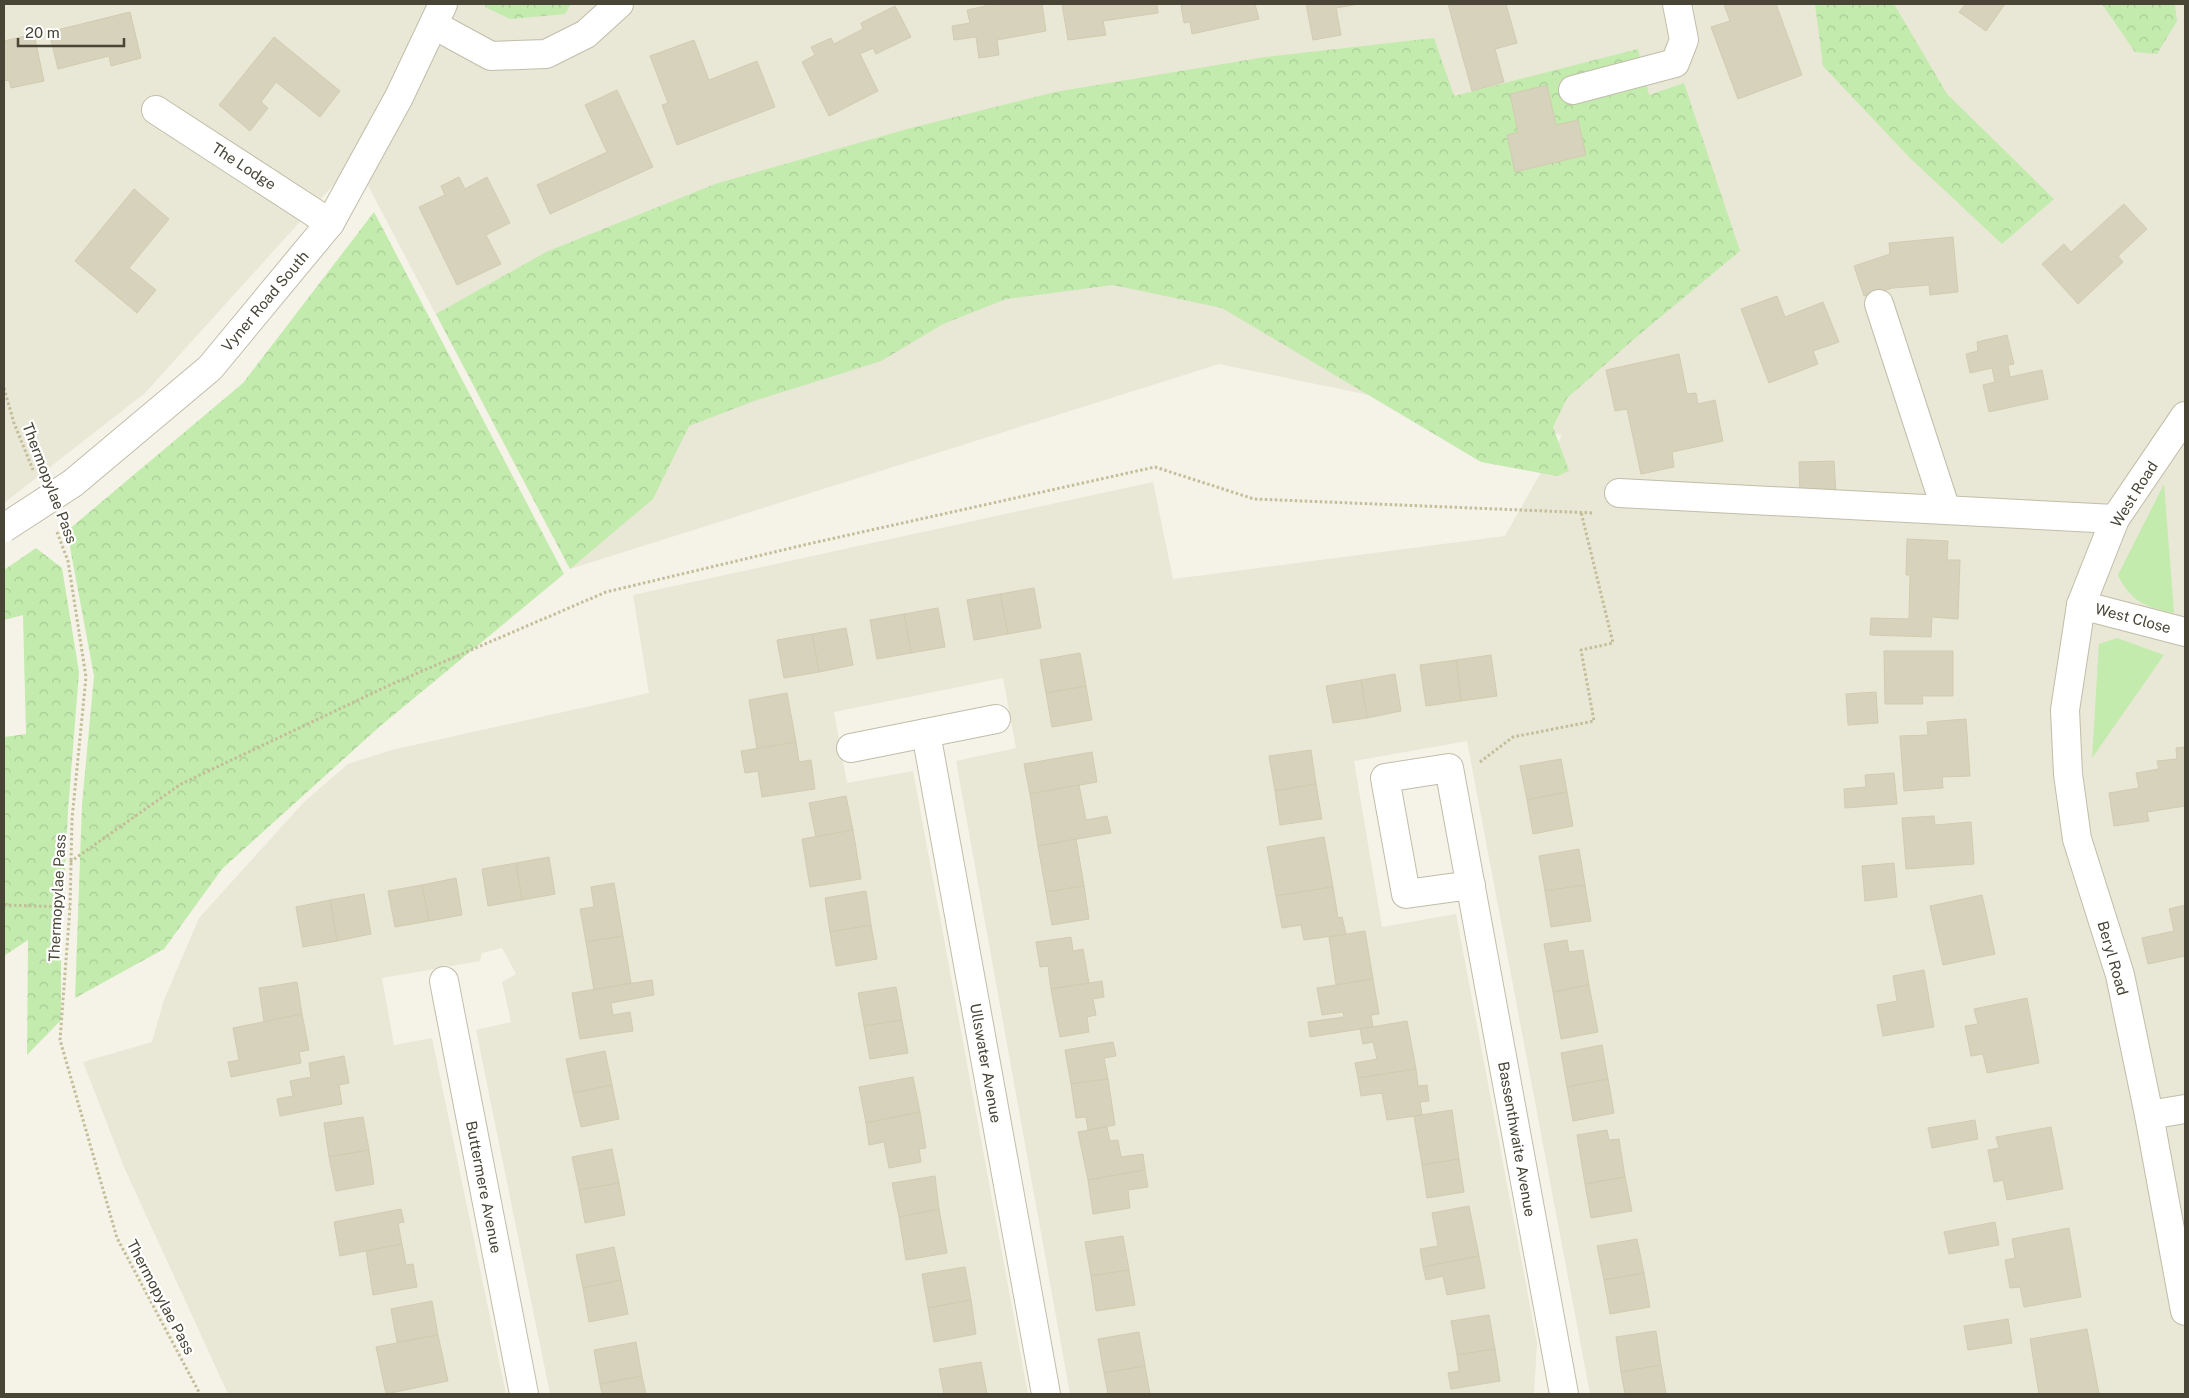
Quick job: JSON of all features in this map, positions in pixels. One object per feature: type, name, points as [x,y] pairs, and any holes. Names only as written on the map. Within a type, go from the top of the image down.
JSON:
[{"type":"street","points":[[438,15],[490,56],[546,54],[586,34],[619,4]]},
{"type":"street","points":[[1572,90],[1675,63],[1684,40],[1678,4]]},
{"type":"street","name":"Vyner Road South","points":[[4,528],[73,483],[210,368],[330,223],[399,97],[438,15]]},
{"type":"street","name":"The Lodge","points":[[156,110],[330,223]]},
{"type":"street","points":[[1879,304],[1946,510]]},
{"type":"street","name":"West Road","points":[[2081,605],[2115,519],[2185,416]]},
{"type":"street","points":[[1619,493],[2115,519]]},
{"type":"street","name":"West Close","points":[[2081,605],[2185,632]]},
{"type":"street","name":"Beryl Road","points":[[2081,605],[2065,710],[2068,774],[2077,839],[2120,975],[2150,1115],[2185,1312]]},
{"type":"street","points":[[851,748],[996,719]]},
{"type":"street","name":"Ullswater Avenue","points":[[926,733],[1046,1394]]},
{"type":"street","points":[[1452,783],[1449,768],[1385,778],[1406,894],[1470,884]]},
{"type":"street","name":"Bassenthwaite Avenue","points":[[1452,783],[1564,1394]]},
{"type":"street","name":"Buttermere Avenue","points":[[444,981],[524,1394]]},
{"type":"street","points":[[2150,1115],[2185,1110]]},
{"type":"path","name":"Thermopylae Pass","points":[[4,388],[14,423],[36,478]]},
{"type":"path","points":[[70,862],[181,784],[401,680],[606,592],[808,544],[1154,467],[1254,498],[1601,513]]},
{"type":"path","points":[[1452,783],[1513,737],[1594,721],[1581,650],[1614,643],[1581,512]]},
{"type":"path","name":"Thermopylae Pass","points":[[54,524],[68,561],[86,677],[70,862],[70,906],[60,1040],[117,1238],[200,1394]]},
{"type":"path","points":[[4,905],[70,906]]},
{"type":"shaded area","points":[[4,4],[2185,4],[2185,1394],[1590,1394],[1467,741],[1354,761],[1382,927],[1456,914],[1537,1343],[1534,1394],[1070,1394],[956,761],[1016,748],[1003,678],[834,712],[847,783],[913,771],[1028,1394],[550,1394],[476,1030],[511,1022],[502,982],[516,974],[502,948],[482,953],[480,961],[382,978],[394,1045],[432,1038],[506,1394],[228,1394],[124,1167],[83,1062],[152,1042],[164,1000],[199,918],[304,802],[348,764],[392,750],[649,693],[633,595],[1153,482],[1173,579],[1505,536],[1562,435],[1219,364],[570,569],[355,161],[145,393],[4,503]]},
{"type":"green space","points":[[485,4],[571,4],[565,14],[510,19],[485,7]]},
{"type":"green space","points":[[1815,4],[1894,4],[1947,94],[2054,199],[2002,244],[1909,157],[1823,66]]},
{"type":"green space","points":[[2102,4],[2175,4],[2177,21],[2157,54],[2135,52]]},
{"type":"green space","points":[[1434,38],[1454,96],[1638,49],[1649,95],[1684,83],[1740,251],[1634,339],[1567,398],[1553,427],[1569,471],[1557,476],[1481,462],[1222,308],[1113,285],[1006,299],[943,324],[881,361],[754,401],[689,426],[653,499],[570,569],[436,314],[546,252],[715,184],[911,128],[1055,92],[1265,57]]},
{"type":"green space","points":[[374,212],[564,574],[378,728],[222,869],[164,949],[75,998],[82,804],[94,676],[67,531],[243,383]]},
{"type":"green space","points":[[2164,484],[2174,613],[2156,609],[2140,602],[2128,591],[2118,575]]},
{"type":"green space","points":[[36,548],[62,568],[79,672],[68,811],[61,957],[61,1020],[27,1055],[28,940],[4,956],[4,737],[26,734],[23,615],[4,620],[4,570]]},
{"type":"green space","points":[[2117,638],[2164,655],[2092,758],[2099,644]]},
{"type":"building","points":[[985,4],[1042,4],[1046,31],[997,40],[999,55],[979,58],[976,37],[954,40],[952,26],[970,23],[967,10],[986,6]]},
{"type":"building","points":[[1062,4],[1157,4],[1158,13],[1103,21],[1106,35],[1068,40]]},
{"type":"building","points":[[1187,4],[1255,4],[1259,19],[1192,34],[1190,22],[1184,23],[1181,6]]},
{"type":"building","points":[[1306,4],[1359,4],[1336,8],[1341,35],[1313,40]]},
{"type":"building","points":[[1448,4],[1506,4],[1517,43],[1495,49],[1504,82],[1472,91]]},
{"type":"building","points":[[1724,4],[1776,4],[1802,75],[1738,99],[1711,27],[1730,21]]},
{"type":"building","points":[[1963,4],[2005,4],[1986,31],[1959,12],[1965,5]]},
{"type":"building","points":[[895,6],[911,37],[876,54],[873,48],[860,54],[878,91],[829,116],[802,62],[815,55],[811,47],[831,38],[834,44],[863,29],[861,23]]},
{"type":"building","points":[[130,12],[141,58],[111,66],[109,56],[58,69],[49,32]]},
{"type":"building","points":[[34,34],[44,81],[11,88],[9,80],[4,81],[4,41]]},
{"type":"building","points":[[274,37],[340,91],[320,117],[276,82],[261,102],[268,108],[250,131],[219,105]]},
{"type":"building","points":[[694,40],[709,80],[757,61],[775,107],[677,145],[662,105],[668,103],[650,56]]},
{"type":"building","points":[[1547,85],[1556,125],[1578,120],[1586,155],[1515,172],[1507,135],[1518,132],[1510,94]]},
{"type":"building","points":[[617,90],[653,167],[550,214],[537,185],[607,152],[585,105]]},
{"type":"building","points":[[459,177],[465,189],[487,177],[510,223],[486,235],[501,264],[457,285],[419,207],[445,195],[441,186]]},
{"type":"building","points":[[134,189],[169,219],[129,268],[156,290],[137,313],[75,261]]},
{"type":"building","points":[[2124,204],[2147,229],[2118,256],[2123,262],[2078,304],[2042,264],[2064,244],[2071,252]]},
{"type":"building","points":[[1953,237],[1958,292],[1930,295],[1929,285],[1893,288],[1864,296],[1854,266],[1890,254],[1889,243]]},
{"type":"building","points":[[1777,296],[1785,317],[1823,302],[1839,342],[1813,351],[1818,364],[1769,383],[1741,309]]},
{"type":"building","points":[[2007,335],[2014,364],[2008,365],[2010,377],[2042,370],[2048,399],[1989,412],[1983,385],[1995,382],[1992,368],[1970,373],[1966,354],[1978,351],[1977,342]]},
{"type":"building","points":[[1679,354],[1687,394],[1696,393],[1698,404],[1715,400],[1723,441],[1672,452],[1674,467],[1641,474],[1627,409],[1615,411],[1606,370]]},
{"type":"building","points":[[1834,461],[1836,495],[1800,496],[1799,462]]},
{"type":"building","points":[[1907,539],[1948,541],[1947,560],[1960,560],[1958,619],[1932,617],[1931,637],[1870,635],[1871,618],[1909,619],[1910,575],[1906,575]]},
{"type":"building","points":[[1034,588],[1041,628],[1008,634],[1000,594]]},
{"type":"building","points":[[1000,594],[1008,634],[974,640],[967,600]]},
{"type":"building","points":[[938,608],[945,647],[911,653],[904,614]]},
{"type":"building","points":[[904,614],[911,653],[877,659],[870,620]]},
{"type":"building","points":[[846,628],[853,665],[819,672],[812,634]]},
{"type":"building","points":[[812,634],[819,672],[784,678],[777,640]]},
{"type":"building","points":[[1884,651],[1953,651],[1953,696],[1922,696],[1923,704],[1885,704]]},
{"type":"building","points":[[1080,653],[1086,686],[1046,693],[1040,660]]},
{"type":"building","points":[[1491,655],[1497,696],[1461,701],[1456,660]]},
{"type":"building","points":[[1456,660],[1461,701],[1426,706],[1420,665]]},
{"type":"building","points":[[1395,674],[1401,711],[1367,718],[1361,680]]},
{"type":"building","points":[[1361,680],[1367,718],[1333,723],[1326,686]]},
{"type":"building","points":[[1086,686],[1092,720],[1052,727],[1046,693]]},
{"type":"building","points":[[1876,692],[1878,723],[1848,725],[1846,694]]},
{"type":"building","points":[[787,693],[796,742],[757,749],[749,700]]},
{"type":"building","points":[[1966,719],[1970,776],[1942,777],[1943,788],[1904,791],[1900,736],[1928,735],[1927,722]]},
{"type":"building","points":[[796,742],[799,762],[811,760],[815,789],[762,797],[758,771],[745,773],[741,751]]},
{"type":"building","points":[[2185,747],[2185,806],[2147,812],[2149,821],[2114,826],[2109,793],[2139,788],[2136,773],[2159,769],[2157,761],[2177,759],[2176,748]]},
{"type":"building","points":[[1311,750],[1316,784],[1275,791],[1269,756]]},
{"type":"building","points":[[1092,752],[1097,782],[1030,794],[1024,764]]},
{"type":"building","points":[[1561,759],[1567,792],[1527,800],[1520,766]]},
{"type":"building","points":[[1894,773],[1897,804],[1845,808],[1844,789],[1866,787],[1865,775]]},
{"type":"building","points":[[1316,784],[1322,819],[1280,825],[1275,791]]},
{"type":"building","points":[[1079,785],[1086,820],[1107,816],[1111,833],[1038,846],[1030,794]]},
{"type":"building","points":[[1567,792],[1573,826],[1533,834],[1527,800]]},
{"type":"building","points":[[846,796],[853,830],[816,837],[809,803]]},
{"type":"building","points":[[1934,816],[1935,825],[1971,822],[1974,864],[1906,869],[1902,818]]},
{"type":"building","points":[[853,830],[861,879],[810,887],[802,839]]},
{"type":"building","points":[[1324,837],[1333,887],[1276,896],[1267,847]]},
{"type":"building","points":[[1076,839],[1084,886],[1046,892],[1038,846]]},
{"type":"building","points":[[1579,849],[1585,885],[1545,891],[1539,856]]},
{"type":"building","points":[[549,857],[555,894],[522,900],[516,863]]},
{"type":"building","points":[[516,863],[522,900],[488,906],[482,869]]},
{"type":"building","points":[[1894,863],[1897,897],[1865,901],[1862,866]]},
{"type":"building","points":[[456,878],[462,915],[429,921],[422,885]]},
{"type":"building","points":[[614,883],[623,936],[586,942],[580,909],[594,907],[591,887]]},
{"type":"building","points":[[422,885],[429,921],[395,927],[388,891]]},
{"type":"building","points":[[1585,885],[1591,921],[1551,927],[1545,891]]},
{"type":"building","points":[[1084,886],[1089,919],[1052,925],[1046,892]]},
{"type":"building","points":[[1333,887],[1338,918],[1342,917],[1346,934],[1304,940],[1301,925],[1282,928],[1276,896]]},
{"type":"building","points":[[866,891],[871,925],[830,932],[825,898]]},
{"type":"building","points":[[364,894],[371,934],[337,941],[330,900]]},
{"type":"building","points":[[1982,895],[1995,954],[1943,965],[1930,906]]},
{"type":"building","points":[[330,900],[337,941],[303,947],[296,907]]},
{"type":"building","points":[[2185,905],[2185,956],[2148,964],[2142,938],[2174,931],[2169,909]]},
{"type":"building","points":[[871,925],[877,959],[836,966],[830,932]]},
{"type":"building","points":[[1365,931],[1373,979],[1336,985],[1329,937]]},
{"type":"building","points":[[623,936],[631,983],[594,990],[586,942]]},
{"type":"building","points":[[1071,937],[1073,951],[1083,949],[1089,983],[1051,989],[1048,966],[1040,967],[1036,942]]},
{"type":"building","points":[[1567,940],[1569,952],[1583,950],[1589,985],[1553,992],[1544,944]]},
{"type":"building","points":[[1924,970],[1934,1027],[1883,1036],[1877,1005],[1897,1001],[1893,976]]},
{"type":"building","points":[[1373,979],[1379,1014],[1371,1015],[1373,1027],[1310,1037],[1308,1022],[1344,1017],[1343,1012],[1322,1015],[1317,988]]},
{"type":"building","points":[[652,980],[654,995],[611,1003],[613,1015],[630,1012],[633,1031],[580,1039],[572,993]]},
{"type":"building","points":[[1102,981],[1104,997],[1093,999],[1096,1015],[1087,1017],[1089,1032],[1060,1037],[1051,989]]},
{"type":"building","points":[[297,982],[302,1014],[264,1022],[259,988]]},
{"type":"building","points":[[1589,985],[1598,1032],[1561,1039],[1553,992]]},
{"type":"building","points":[[896,987],[902,1020],[864,1026],[858,993]]},
{"type":"building","points":[[2027,998],[2039,1063],[1987,1073],[1983,1054],[1971,1056],[1965,1026],[1978,1024],[1974,1009]]},
{"type":"building","points":[[302,1014],[309,1050],[299,1052],[301,1063],[231,1077],[228,1062],[239,1060],[233,1028]]},
{"type":"building","points":[[902,1020],[908,1053],[870,1059],[864,1026]]},
{"type":"building","points":[[1407,1021],[1416,1069],[1358,1078],[1355,1063],[1377,1059],[1373,1042],[1363,1044],[1360,1029]]},
{"type":"building","points":[[1113,1042],[1116,1056],[1104,1058],[1108,1079],[1071,1084],[1065,1050]]},
{"type":"building","points":[[1602,1045],[1608,1079],[1567,1087],[1561,1053]]},
{"type":"building","points":[[605,1051],[612,1085],[573,1093],[566,1059]]},
{"type":"building","points":[[344,1056],[349,1083],[339,1085],[342,1104],[280,1116],[277,1099],[293,1096],[290,1081],[311,1077],[309,1063]]},
{"type":"building","points":[[1416,1069],[1418,1086],[1427,1085],[1429,1101],[1420,1102],[1422,1115],[1387,1120],[1382,1093],[1361,1096],[1358,1078]]},
{"type":"building","points":[[913,1077],[920,1112],[866,1123],[859,1087]]},
{"type":"building","points":[[1108,1079],[1115,1125],[1088,1130],[1086,1117],[1076,1118],[1071,1084]]},
{"type":"building","points":[[1608,1079],[1614,1113],[1573,1121],[1567,1087]]},
{"type":"building","points":[[612,1085],[619,1119],[581,1127],[573,1093]]},
{"type":"building","points":[[1452,1110],[1459,1159],[1422,1165],[1414,1116]]},
{"type":"building","points":[[920,1112],[926,1148],[919,1149],[921,1162],[889,1168],[884,1142],[869,1145],[866,1123]]},
{"type":"building","points":[[363,1117],[369,1150],[329,1157],[324,1123]]},
{"type":"building","points":[[1975,1120],[1978,1139],[1932,1148],[1928,1128]]},
{"type":"building","points":[[1107,1127],[1110,1141],[1118,1140],[1121,1157],[1143,1154],[1145,1170],[1088,1180],[1078,1132]]},
{"type":"building","points":[[2051,1127],[2063,1189],[2007,1200],[2003,1180],[1994,1182],[1988,1150],[1999,1148],[1996,1137]]},
{"type":"building","points":[[1607,1130],[1609,1140],[1619,1139],[1625,1177],[1585,1184],[1577,1135]]},
{"type":"building","points":[[612,1149],[619,1183],[579,1190],[572,1157]]},
{"type":"building","points":[[369,1150],[374,1184],[336,1191],[329,1157]]},
{"type":"building","points":[[1459,1159],[1464,1192],[1427,1198],[1422,1165]]},
{"type":"building","points":[[1145,1170],[1148,1187],[1128,1190],[1130,1208],[1093,1214],[1088,1180]]},
{"type":"building","points":[[935,1176],[939,1209],[899,1217],[892,1183]]},
{"type":"building","points":[[1625,1177],[1632,1211],[1591,1218],[1585,1184]]},
{"type":"building","points":[[619,1183],[625,1215],[585,1223],[579,1190]]},
{"type":"building","points":[[1469,1206],[1479,1256],[1423,1267],[1420,1249],[1438,1246],[1432,1213]]},
{"type":"building","points":[[401,1209],[404,1222],[398,1223],[402,1244],[340,1256],[334,1222]]},
{"type":"building","points":[[939,1209],[947,1253],[906,1260],[899,1217]]},
{"type":"building","points":[[1995,1222],[1999,1245],[1949,1254],[1944,1232]]},
{"type":"building","points":[[2069,1228],[2081,1297],[2024,1307],[2020,1287],[2010,1288],[2005,1260],[2015,1258],[2012,1239]]},
{"type":"building","points":[[1123,1236],[1129,1270],[1091,1276],[1085,1242]]},
{"type":"building","points":[[1637,1239],[1644,1273],[1604,1280],[1597,1246]]},
{"type":"building","points":[[402,1244],[406,1265],[413,1264],[417,1287],[373,1295],[366,1251]]},
{"type":"building","points":[[614,1247],[621,1280],[583,1288],[576,1255]]},
{"type":"building","points":[[1479,1256],[1485,1288],[1447,1295],[1443,1276],[1426,1280],[1423,1267]]},
{"type":"building","points":[[965,1267],[971,1300],[928,1308],[922,1274]]},
{"type":"building","points":[[1129,1270],[1135,1305],[1096,1311],[1091,1276]]},
{"type":"building","points":[[1644,1273],[1650,1307],[1610,1314],[1604,1280]]},
{"type":"building","points":[[621,1280],[628,1314],[589,1322],[583,1288]]},
{"type":"building","points":[[971,1300],[976,1334],[934,1342],[928,1308]]},
{"type":"building","points":[[432,1301],[438,1335],[397,1342],[391,1309]]},
{"type":"building","points":[[1489,1315],[1495,1349],[1457,1355],[1451,1321]]},
{"type":"building","points":[[2008,1319],[2012,1343],[1968,1350],[1964,1326]]},
{"type":"building","points":[[2087,1329],[2099,1394],[2039,1394],[2030,1339]]},
{"type":"building","points":[[1656,1331],[1661,1365],[1621,1372],[1616,1337]]},
{"type":"building","points":[[1139,1332],[1145,1366],[1104,1373],[1098,1339]]},
{"type":"building","points":[[438,1335],[448,1381],[386,1394],[376,1347]]},
{"type":"building","points":[[636,1342],[642,1376],[600,1384],[594,1350]]},
{"type":"building","points":[[1495,1349],[1500,1381],[1451,1389],[1448,1373],[1459,1371],[1457,1355]]},
{"type":"building","points":[[981,1362],[987,1394],[944,1394],[939,1369]]},
{"type":"building","points":[[1661,1365],[1666,1394],[1625,1394],[1621,1372]]},
{"type":"building","points":[[1145,1366],[1150,1394],[1108,1394],[1104,1373]]},
{"type":"building","points":[[642,1376],[646,1394],[602,1394],[600,1384]]}]
